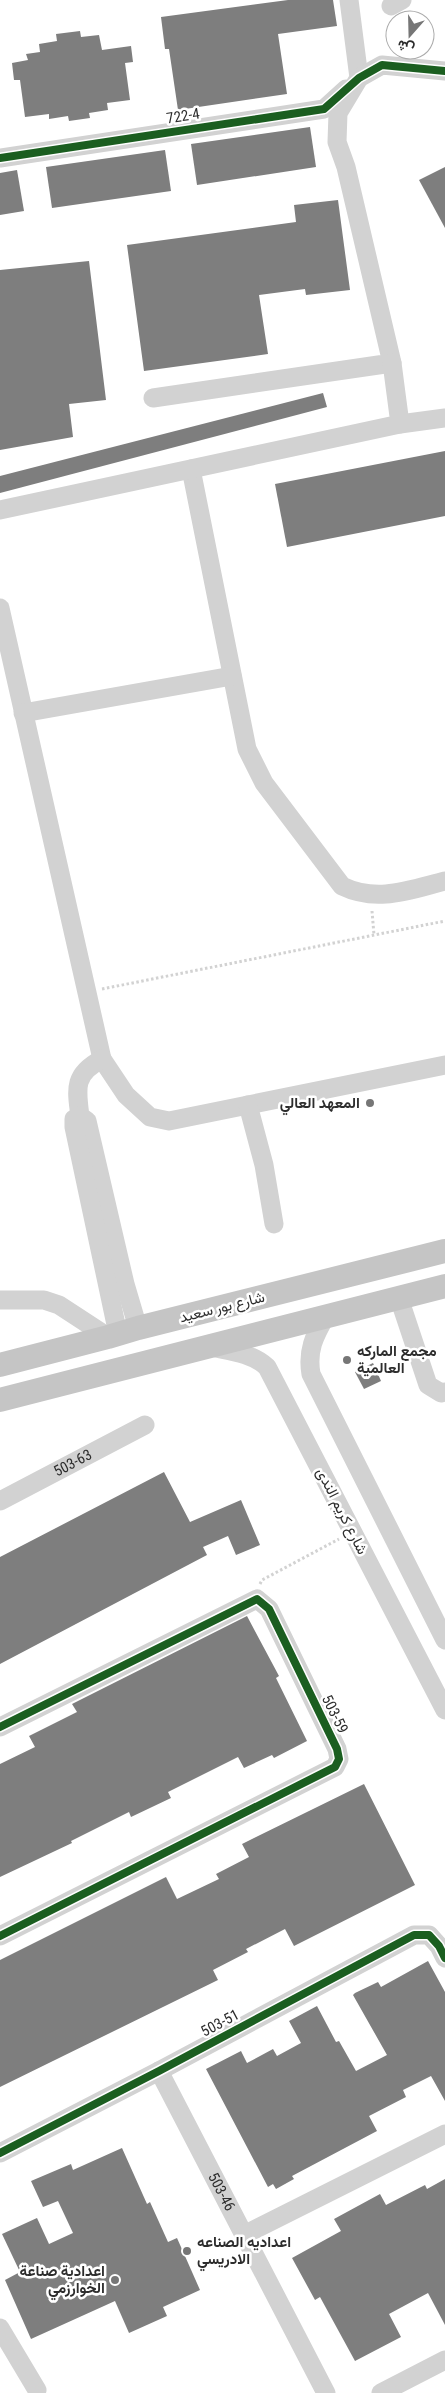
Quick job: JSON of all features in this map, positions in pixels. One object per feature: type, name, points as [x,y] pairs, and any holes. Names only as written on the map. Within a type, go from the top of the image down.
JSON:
[{"type":"main road","name":"شارع بور سعيد","points":[[0,1365],[445,1251]]},
{"type":"main road","points":[[0,1400],[445,1286]]},
{"type":"street","points":[[349,0],[358,78],[338,113],[337,142],[346,167],[392,363],[400,424]]},
{"type":"street","name":"722-4","points":[[0,158],[324,109],[358,78],[382,65],[445,71]]},
{"type":"street","points":[[152,398],[392,363]]},
{"type":"street","points":[[0,510],[400,424],[445,418]]},
{"type":"street","points":[[191,469],[247,750],[264,783],[342,886],[358,894],[386,895],[445,881]]},
{"type":"street","points":[[0,608],[102,1059],[126,1095],[150,1117],[169,1121],[445,1065]]},
{"type":"street","points":[[23,713],[232,676]]},
{"type":"street","points":[[102,1059],[86,1068],[78,1081],[77,1096],[80,1116],[87,1121],[116,1286],[121,1333]]},
{"type":"street","points":[[248,1105],[264,1165],[274,1224]]},
{"type":"street","points":[[399,1298],[428,1385],[440,1393],[445,1392]]},
{"type":"street","points":[[0,1300],[44,1300],[121,1333]]},
{"type":"street","points":[[326,1316],[314,1336],[311,1347],[308,1360],[311,1374],[438,1610],[445,1640]]},
{"type":"street","name":"شارع كريم الندى","points":[[210,1347],[259,1359],[267,1368],[445,1710]]},
{"type":"street","name":"503-63","points":[[0,1501],[145,1425]]},
{"type":"street","points":[[0,1727],[257,1599]]},
{"type":"street","name":"503-59","points":[[0,1936],[335,1767],[339,1760],[337,1749],[269,1609],[257,1599]]},
{"type":"street","name":"503-51","points":[[0,2153],[159,2071],[414,1935],[428,1936],[439,1946],[445,1958]]},
{"type":"street","name":"503-46","points":[[159,2071],[326,2393]]},
{"type":"street","points":[[244,2235],[445,2134]]},
{"type":"street","points":[[0,2328],[37,2390]]},
{"type":"street","points":[[381,2393],[445,2360]]},
{"type":"path","points":[[371,894],[374,935]]},
{"type":"path","points":[[86,992],[445,921]]},
{"type":"path","points":[[257,1599],[258,1588],[262,1580],[352,1532]]},
{"type":"building","points":[[288,0],[333,0],[337,26],[278,34],[287,94],[178,110],[169,49],[165,49],[161,17]]},
{"type":"building","points":[[80,31],[81,37],[99,35],[102,50],[131,46],[133,62],[125,63],[130,100],[107,103],[108,110],[89,113],[90,118],[69,121],[68,116],[49,119],[49,114],[25,117],[20,80],[14,80],[12,63],[28,60],[26,54],[40,52],[39,44],[57,41],[56,34]]},
{"type":"building","points":[[310,127],[316,167],[197,185],[191,144]]},
{"type":"building","points":[[165,150],[171,191],[52,208],[46,167]]},
{"type":"building","points":[[445,167],[445,228],[419,180]]},
{"type":"building","points":[[17,170],[24,211],[0,215],[0,173]]},
{"type":"building","points":[[338,200],[350,290],[306,295],[305,289],[259,295],[268,354],[144,371],[127,245],[296,222],[294,205]]},
{"type":"building","points":[[89,261],[106,400],[69,404],[73,437],[0,450],[0,270]]},
{"type":"building","points":[[323,393],[327,407],[0,493],[0,476]]},
{"type":"building","points":[[445,451],[445,516],[287,547],[275,484]]},
{"type":"building","points":[[373,1363],[381,1381],[364,1389],[355,1372]]},
{"type":"building","points":[[164,1472],[190,1522],[241,1500],[260,1545],[236,1555],[228,1536],[203,1547],[207,1555],[0,1664],[0,1557]]},
{"type":"building","points":[[247,1616],[279,1676],[276,1678],[307,1741],[274,1758],[272,1755],[244,1768],[238,1757],[168,1792],[171,1798],[131,1817],[129,1812],[71,1841],[72,1843],[0,1877],[0,1764],[35,1747],[29,1736],[77,1712],[72,1704]]},
{"type":"building","points":[[364,1784],[415,1885],[294,1946],[285,1929],[246,1949],[248,1952],[213,1970],[218,1980],[0,2087],[0,1960],[166,1877],[177,1899],[219,1879],[216,1874],[249,1857],[242,1844]]},
{"type":"building","points":[[428,1961],[445,1992],[445,2101],[431,2076],[403,2090],[406,2097],[369,2116],[377,2131],[292,2176],[294,2179],[276,2189],[273,2184],[268,2187],[206,2069],[241,2051],[247,2063],[273,2049],[277,2056],[301,2043],[289,2021],[317,2006],[336,2042],[339,2041],[356,2071],[387,2055],[353,1995],[378,1982],[381,1987]]},
{"type":"building","points":[[122,2148],[147,2204],[150,2202],[168,2242],[177,2238],[200,2290],[163,2307],[167,2316],[129,2333],[115,2301],[31,2339],[5,2280],[20,2272],[2,2234],[37,2218],[49,2244],[73,2233],[58,2201],[43,2207],[31,2181],[71,2164],[73,2170]]},
{"type":"building","points":[[445,2179],[445,2325],[428,2293],[389,2314],[401,2337],[355,2361],[320,2297],[315,2300],[292,2258],[341,2231],[334,2219],[380,2194],[386,2205],[425,2185],[427,2189]]},
{"type":"cycle path","points":[[0,158],[324,109],[359,78],[382,65],[445,71]]},
{"type":"cycle path","points":[[0,1727],[257,1599],[269,1609],[337,1749],[339,1759],[335,1767],[0,1936]]},
{"type":"cycle path","points":[[0,2153],[159,2071],[414,1935],[429,1935],[439,1946],[445,1958]]},
{"type":"place","name":"المعهد العالي","points":[[370,1103]]},
{"type":"place","name":"مجمع الماركه العالمية","points":[[347,1360]]},
{"type":"place","name":"اعداديه الصناعه الادريسي","points":[[187,2251]]},
{"type":"place","name":"اعدادية صناعة الخوارزمي","points":[[115,2280]]}]
